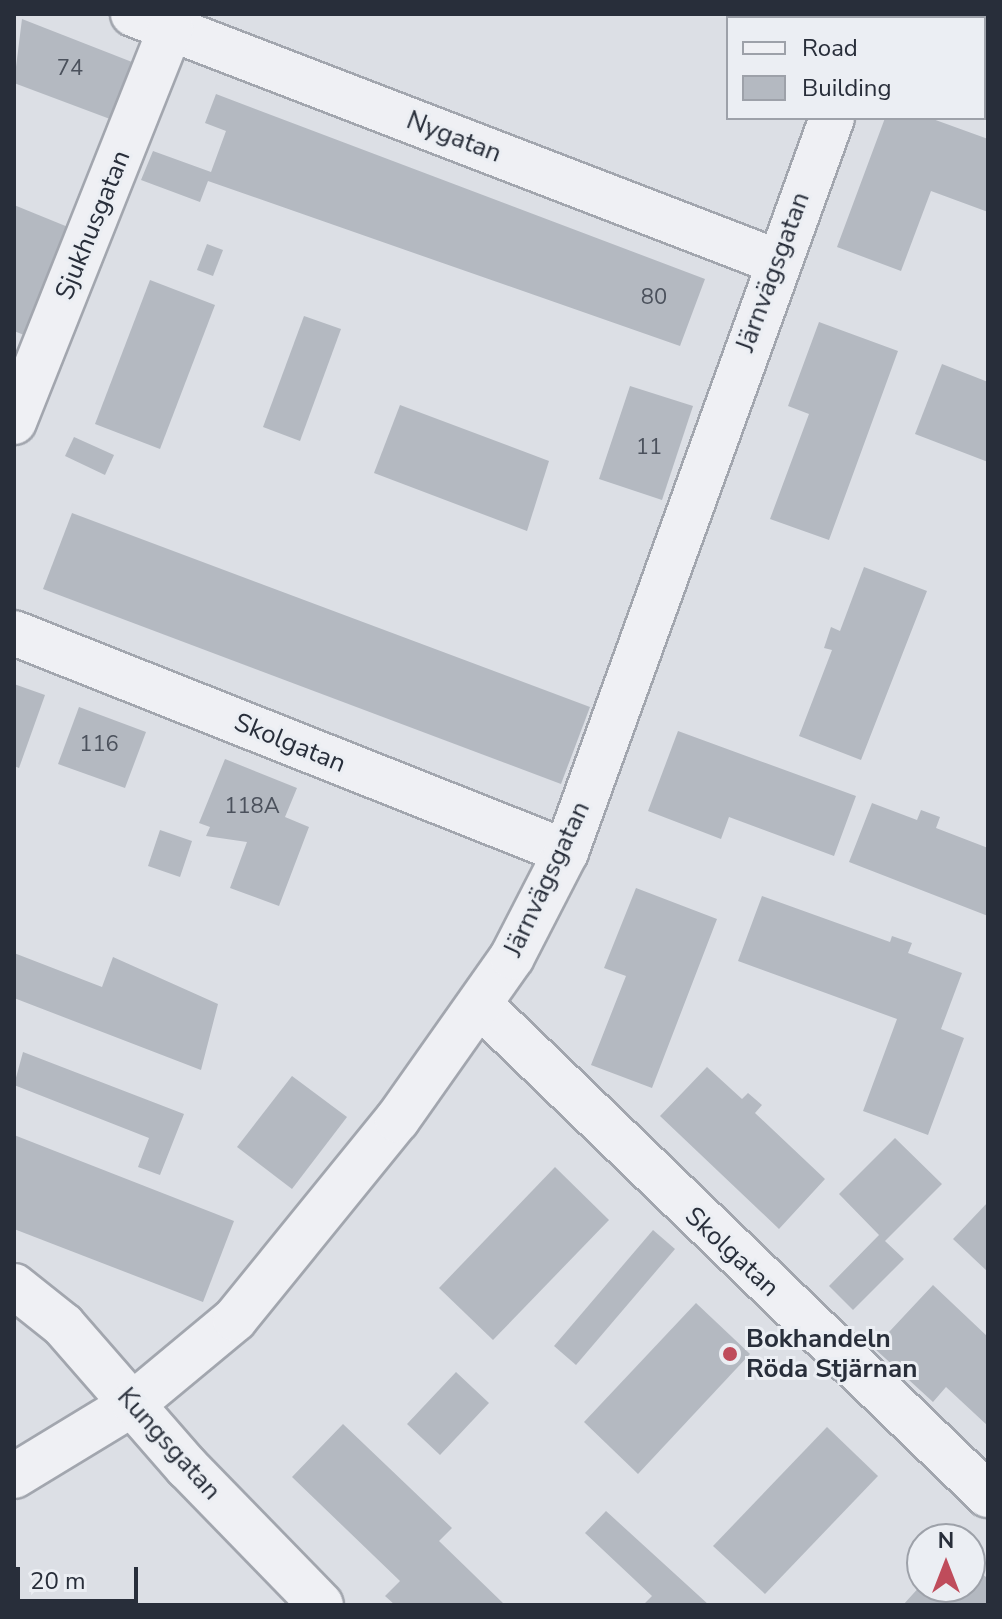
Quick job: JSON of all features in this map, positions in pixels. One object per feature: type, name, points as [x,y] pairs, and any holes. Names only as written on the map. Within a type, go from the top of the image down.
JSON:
[{"type":"street","name":"Nygatan","points":[[152,21],[775,261]]},
{"type":"street","name":"Sjukhusgatan","points":[[14,422],[152,21]]},
{"type":"street","name":"Järnvägsgatan","points":[[14,1476],[134,1403],[235,1319],[480,1005],[566,852],[775,261],[831,120]]},
{"type":"street","name":"Skolgatan","points":[[14,633],[566,852]]},
{"type":"street","name":"Skolgatan","points":[[480,1005],[988,1495]]},
{"type":"street","name":"Kungsgatan","points":[[14,1286],[63,1325],[321,1605]]},
{"type":"building","points":[[22,19],[132,62],[110,119],[14,83]]},
{"type":"building","points":[[216,94],[705,279],[680,346],[208,181],[200,202],[141,180],[153,151],[211,172],[226,131],[205,123]]},
{"type":"building","points":[[884,120],[936,120],[988,139],[988,212],[931,191],[901,271],[837,247]]},
{"type":"building","points":[[14,205],[68,227],[24,335],[14,331]]},
{"type":"building","points":[[207,244],[223,250],[213,276],[197,270]]},
{"type":"building","points":[[150,280],[215,305],[160,449],[95,424]]},
{"type":"building","points":[[304,316],[341,329],[300,441],[263,427]]},
{"type":"building","points":[[819,322],[898,351],[829,540],[770,519],[809,414],[788,406]]},
{"type":"building","points":[[942,364],[988,382],[988,462],[915,434]]},
{"type":"building","points":[[630,386],[693,406],[662,500],[599,479]]},
{"type":"building","points":[[400,405],[549,461],[527,531],[374,473]]},
{"type":"building","points":[[74,437],[114,455],[105,475],[65,456]]},
{"type":"building","points":[[72,513],[590,707],[561,784],[43,589]]},
{"type":"building","points":[[864,567],[927,591],[861,760],[799,736],[832,650],[824,648],[831,627],[840,631]]},
{"type":"building","points":[[14,684],[45,695],[19,768],[14,766]]},
{"type":"building","points":[[79,707],[146,732],[125,788],[58,764]]},
{"type":"building","points":[[678,731],[856,796],[834,856],[729,817],[721,839],[648,811]]},
{"type":"building","points":[[225,759],[297,788],[285,817],[309,827],[279,906],[230,888],[247,842],[206,836],[210,827],[199,823]]},
{"type":"building","points":[[872,803],[917,820],[921,810],[940,817],[936,828],[988,848],[988,916],[849,862]]},
{"type":"building","points":[[160,830],[192,841],[180,877],[148,866]]},
{"type":"building","points":[[636,888],[717,919],[652,1088],[591,1065],[626,976],[604,968]]},
{"type":"building","points":[[762,896],[890,942],[892,936],[912,943],[908,953],[962,973],[941,1029],[964,1038],[928,1135],[863,1111],[897,1019],[738,961]]},
{"type":"building","points":[[14,953],[102,987],[113,957],[218,1004],[201,1070],[14,998]]},
{"type":"building","points":[[23,1052],[184,1114],[160,1175],[138,1167],[149,1138],[14,1085]]},
{"type":"building","points":[[707,1067],[742,1099],[748,1093],[762,1105],[755,1113],[825,1179],[779,1229],[660,1116]]},
{"type":"building","points":[[292,1076],[347,1117],[292,1189],[237,1147]]},
{"type":"building","points":[[14,1135],[234,1221],[203,1302],[14,1229]]},
{"type":"building","points":[[895,1138],[942,1184],[885,1241],[904,1259],[853,1310],[829,1286],[879,1235],[839,1194]]},
{"type":"building","points":[[555,1167],[609,1220],[493,1340],[439,1288]]},
{"type":"building","points":[[988,1202],[988,1272],[953,1239]]},
{"type":"building","points":[[653,1230],[675,1249],[576,1365],[554,1346]]},
{"type":"building","points":[[933,1285],[988,1337],[988,1426],[946,1387],[933,1402],[874,1348]]},
{"type":"building","points":[[696,1303],[750,1354],[638,1474],[584,1422]]},
{"type":"building","points":[[456,1372],[489,1403],[440,1455],[407,1424]]},
{"type":"building","points":[[343,1424],[452,1528],[439,1541],[505,1605],[395,1605],[385,1596],[400,1581],[292,1477]]},
{"type":"building","points":[[827,1427],[878,1476],[765,1594],[713,1546]]},
{"type":"building","points":[[606,1511],[709,1605],[643,1605],[652,1596],[585,1533]]},
{"type":"building","points":[[986,1577],[988,1579],[988,1605],[903,1605],[906,1602],[986,1603]]},
{"type":"place","name":"Bokhandeln Röda Stjärnan","points":[[730,1354]]}]
